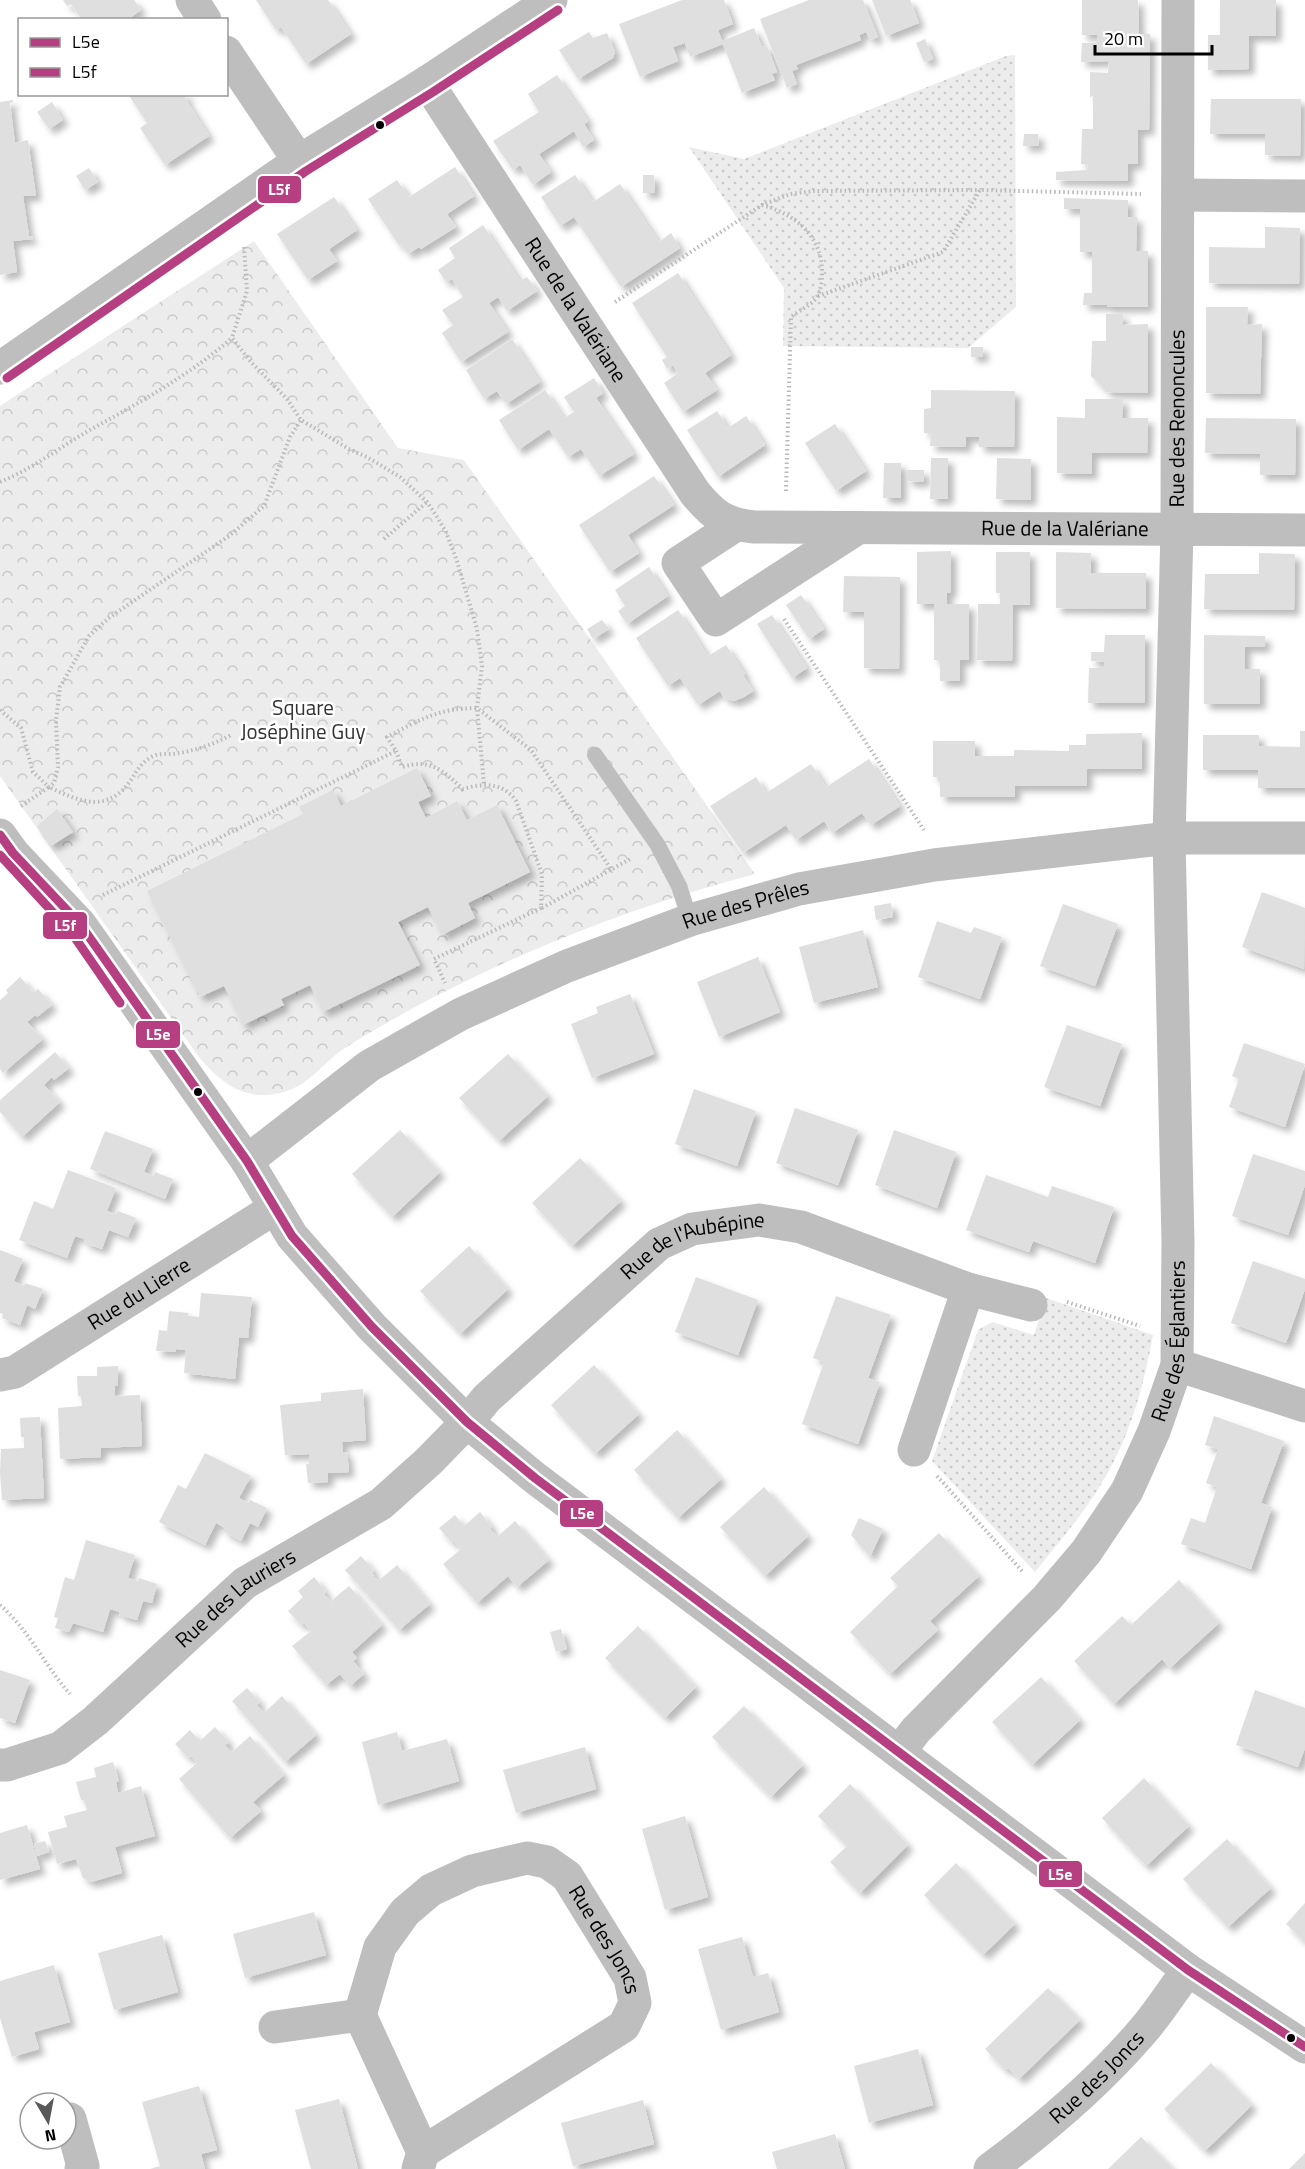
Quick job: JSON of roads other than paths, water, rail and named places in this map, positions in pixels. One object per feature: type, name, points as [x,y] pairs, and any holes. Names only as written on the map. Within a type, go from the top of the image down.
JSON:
[{"type":"street","points":[[192,0],[204,18]]},
{"type":"street","points":[[0,368],[299,161],[427,82],[551,0]]},
{"type":"street","name":"Rue des Renoncules","points":[[1169,838],[1177,530],[1178,0]]},
{"type":"street","points":[[228,55],[299,161]]},
{"type":"street","name":"Rue de la Valériane","points":[[427,82],[694,493],[720,518],[736,525],[785,527],[1305,530]]},
{"type":"street","points":[[1178,195],[1305,196]]},
{"type":"street","points":[[736,525],[678,563],[716,620],[858,528]]},
{"type":"street","name":"Rue des Prêles","points":[[247,1161],[369,1066],[461,1014],[567,966],[690,920],[799,889],[934,865],[1169,838],[1305,838]]},
{"type":"street","name":"Rue des Églantiers","points":[[899,1752],[916,1730],[1047,1599],[1086,1552],[1127,1491],[1154,1431],[1178,1352],[1169,838]]},
{"type":"street","points":[[4,850],[80,924],[247,1161],[292,1236],[372,1327],[467,1422],[535,1478],[1188,1970],[1305,2047]]},
{"type":"street","name":"Rue du Lierre","points":[[0,1375],[15,1372],[275,1208]]},
{"type":"street","name":"Rue de l'Aubépine","points":[[467,1422],[487,1398],[658,1244],[692,1229],[759,1220],[801,1227],[968,1289],[1031,1305]]},
{"type":"street","points":[[914,1450],[968,1289]]},
{"type":"street","points":[[1178,1352],[1305,1406]]},
{"type":"street","name":"Rue des Lauriers","points":[[0,1765],[7,1765],[60,1748],[95,1721],[246,1583],[381,1504],[429,1461],[467,1422]]},
{"type":"street","name":"Rue des Joncs","points":[[527,1858],[547,1862],[567,1876],[630,1978],[635,2003],[624,2026],[421,2161],[360,2015],[380,1947],[405,1911],[431,1890],[472,1871],[527,1858]]},
{"type":"street","name":"Rue des Joncs","points":[[990,2169],[1094,2082],[1142,2032],[1188,1970]]},
{"type":"street","points":[[275,2027],[360,2015]]},
{"type":"street","points":[[78,2148],[83,2166],[81,2169]]},
{"type":"lane","points":[[595,755],[657,844],[680,886],[690,920]]},
{"type":"park label","name":"Square Joséphine Guy","points":[[303,720]]}]
